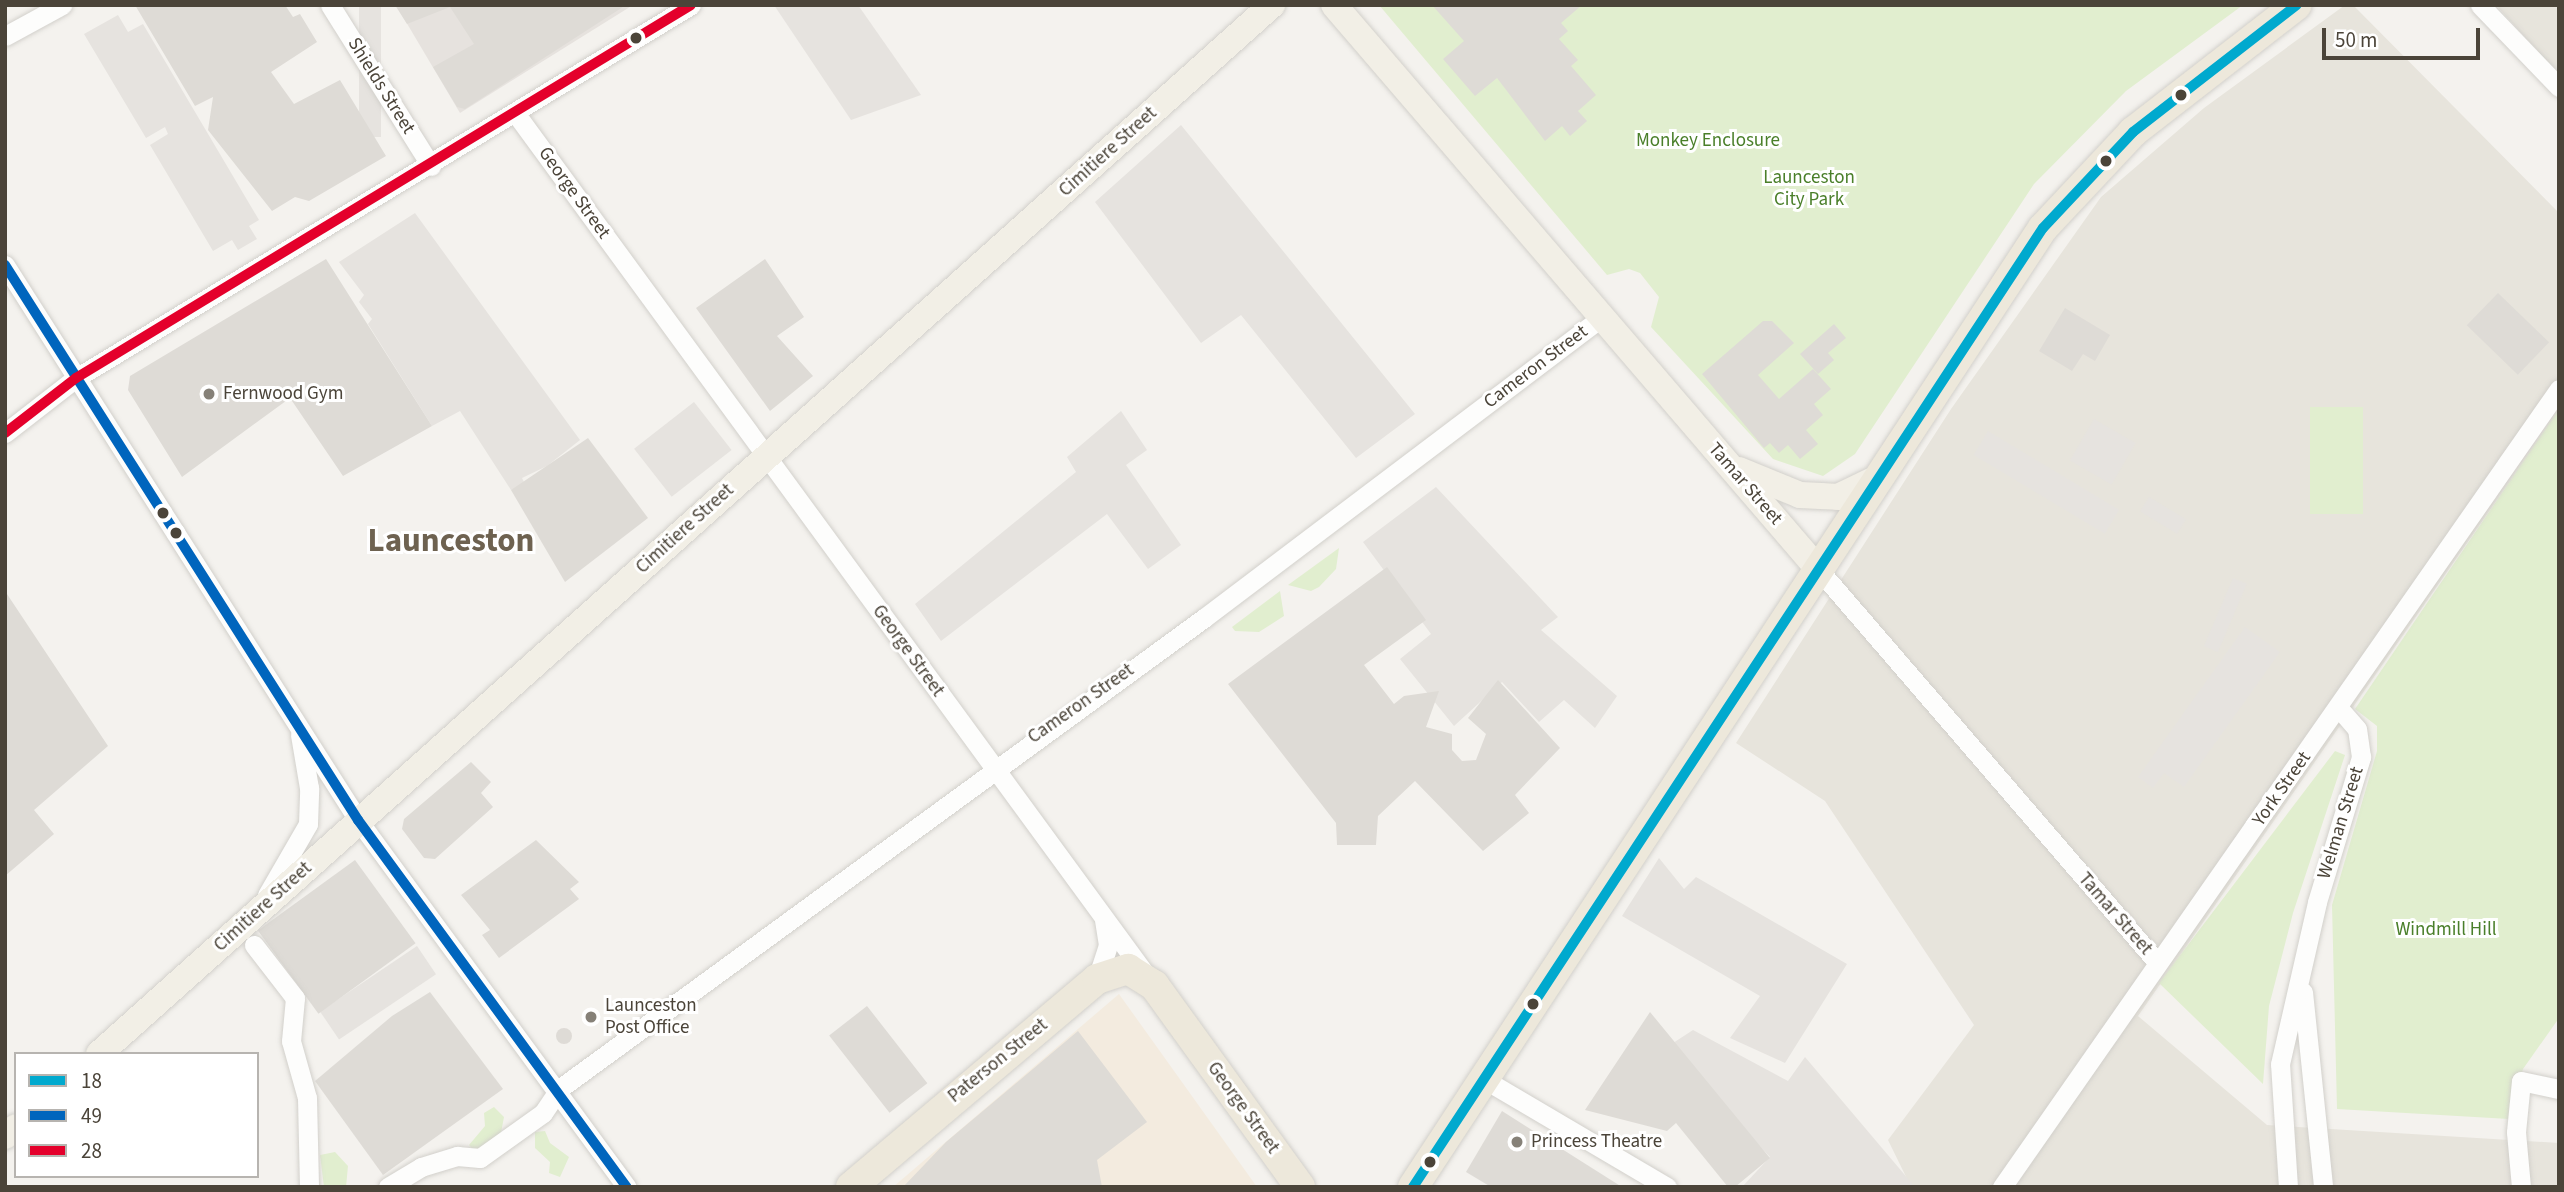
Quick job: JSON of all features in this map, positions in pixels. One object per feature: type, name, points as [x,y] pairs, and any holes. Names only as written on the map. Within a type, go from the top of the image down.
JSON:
[{"type":"highway","points":[[1413,1187],[1487,1081],[1997,293],[2069,196],[2158,110],[2297,5]]},
{"type":"highway","name":"Paterson Street","points":[[851,1187],[1097,979],[1128,969],[1154,985]]},
{"type":"highway","name":"George Street","points":[[1154,985],[1300,1187]]},
{"type":"main road","name":"Cimitiere Street","points":[[101,1052],[1272,5]]},
{"type":"main road","name":"Tamar Street","points":[[1334,5],[1819,569]]},
{"type":"main road","points":[[1726,462],[1800,495],[1838,497],[1875,479]]},
{"type":"street","points":[[5,36],[62,5]]},
{"type":"street","name":"Shields Street","points":[[330,5],[431,166]]},
{"type":"street","points":[[5,433],[76,378],[431,166],[691,5]]},
{"type":"street","points":[[2480,5],[2559,87]]},
{"type":"street","name":"George Street","points":[[516,114],[1154,985]]},
{"type":"street","points":[[5,265],[358,820],[559,1089],[627,1187]]},
{"type":"street","name":"Cameron Street","points":[[388,1187],[421,1167],[457,1156],[480,1158],[543,1113],[559,1089],[993,767],[1203,618],[1602,317]]},
{"type":"street","name":"York Street","points":[[2002,1187],[2157,962],[2339,708],[2559,389]]},
{"type":"street","name":"Tamar Street","points":[[1819,569],[2157,962]]},
{"type":"street","name":"Welman Street","points":[[2288,1187],[2280,1063],[2307,945],[2361,757],[2357,729],[2339,708]]},
{"type":"street","points":[[253,917],[308,824],[309,788],[299,727]]},
{"type":"street","points":[[1097,979],[1108,945],[1101,913]]},
{"type":"street","points":[[254,945],[295,998],[291,1041],[307,1098],[309,1187]]},
{"type":"street","name":"Welman Street","points":[[2307,945],[2304,1037],[2323,1187]]},
{"type":"street","points":[[1487,1081],[1667,1187]]},
{"type":"street","points":[[2521,1187],[2516,1132],[2540,1085],[2559,1103]]},
{"type":"shaded area","points":[[359,5],[381,5],[381,137],[359,137]]},
{"type":"shaded area","points":[[396,5],[633,5],[460,113]]},
{"type":"shaded area","points":[[774,5],[858,5],[921,95],[851,120]]},
{"type":"shaded area","points":[[2345,5],[2353,5],[2559,213],[2559,411],[2138,1016],[2267,1125],[2559,1143],[2559,1187],[1911,1187],[1888,1140],[1974,1025],[1825,801],[1736,743],[1951,409],[2101,197],[2204,108]]},
{"type":"shaded area","points":[[2496,5],[2559,5],[2559,75]]},
{"type":"shaded area","points":[[118,15],[128,32],[143,24],[259,220],[249,226],[257,239],[238,250],[232,240],[213,251],[150,145],[168,134],[165,127],[146,138],[84,34]]},
{"type":"shaded area","points":[[1181,125],[1415,414],[1356,458],[1241,315],[1201,343],[1095,202]]},
{"type":"shaded area","points":[[415,213],[580,440],[547,466],[522,478],[526,486],[511,490],[460,411],[432,426],[368,324],[372,319],[359,302],[364,295],[339,262]]},
{"type":"shaded area","points":[[694,402],[732,450],[672,497],[634,449]]},
{"type":"shaded area","points":[[1121,411],[1147,450],[1126,465],[1181,545],[1148,569],[1107,514],[941,641],[915,604],[1076,472],[1067,457]]},
{"type":"shaded area","points":[[2094,419],[2136,443],[2112,485],[2070,461]]},
{"type":"shaded area","points":[[1988,431],[2119,510],[2105,534],[1974,455]]},
{"type":"shaded area","points":[[1436,487],[1558,617],[1541,630],[1617,696],[1595,728],[1564,700],[1539,722],[1502,682],[1454,726],[1400,659],[1431,634],[1363,542]]},
{"type":"shaded area","points":[[2149,497],[2186,519],[2177,534],[2140,512]]},
{"type":"shaded area","points":[[2233,578],[2247,584],[2218,652],[2204,646]]},
{"type":"shaded area","points":[[2245,627],[2280,652],[2184,787],[2164,773],[2153,788],[2138,777]]},
{"type":"shaded area","points":[[1659,858],[1684,889],[1696,877],[1847,964],[1785,1063],[1730,1038],[1760,996],[1622,916]]},
{"type":"shaded area","points":[[417,946],[436,974],[339,1040],[320,1011]]},
{"type":"shaded area","points":[[1119,994],[1257,1187],[893,1187]]},
{"type":"shaded area","points":[[1693,1030],[1788,1081],[1805,1057],[1915,1187],[1742,1187],[1770,1157],[1667,1047]]},
{"type":"green space","name":"Launceston City Park","points":[[1379,5],[2243,5],[2126,91],[2034,184],[1855,454],[1823,476],[1773,459],[1651,327],[1659,297],[1640,273],[1629,269],[1607,275]]},
{"type":"green space","points":[[2310,407],[2363,407],[2363,514],[2310,514]]},
{"type":"green space","name":"Windmill Hill","points":[[2559,409],[2559,1018],[2523,1069],[2509,1119],[2337,1109],[2332,905],[2377,751],[2377,726],[2355,709]]},
{"type":"green space","points":[[1339,548],[1336,569],[1319,587],[1311,591],[1288,585]]},
{"type":"green space","points":[[1280,591],[1284,616],[1259,632],[1235,631],[1232,627]]},
{"type":"green space","points":[[2335,751],[2345,755],[2293,913],[2269,1006],[2263,1084],[2159,983]]},
{"type":"green space","points":[[494,1107],[504,1117],[500,1138],[477,1154],[469,1145],[485,1126],[484,1113]]},
{"type":"green space","points":[[545,1131],[550,1143],[569,1157],[560,1177],[549,1173],[550,1162],[535,1148],[535,1132]]},
{"type":"green space","points":[[335,1152],[348,1166],[346,1187],[324,1187],[320,1155]]},
{"type":"building","points":[[135,5],[285,5],[293,17],[300,14],[317,42],[271,72],[294,104],[340,80],[386,156],[309,201],[295,197],[272,211],[208,130],[213,97],[195,106]]},
{"type":"building","points":[[395,5],[626,5],[465,109],[457,107],[433,67],[474,44],[450,7],[407,24]]},
{"type":"building","points":[[1432,5],[1582,5],[1561,23],[1568,31],[1559,39],[1578,60],[1571,66],[1596,95],[1578,111],[1587,121],[1570,136],[1562,126],[1545,141],[1497,78],[1475,96],[1443,59],[1464,41]]},
{"type":"building","points":[[326,259],[432,426],[343,476],[290,398],[182,477],[128,390],[130,376]]},
{"type":"building","points":[[765,259],[804,317],[777,336],[813,376],[770,411],[696,308]]},
{"type":"building","points":[[2498,293],[2549,342],[2518,375],[2467,325]]},
{"type":"building","points":[[2065,308],[2110,335],[2095,361],[2083,354],[2072,371],[2039,351]]},
{"type":"building","points":[[1763,321],[1772,321],[1794,343],[1758,375],[1779,399],[1813,369],[1831,389],[1814,404],[1823,415],[1806,430],[1818,444],[1800,459],[1788,445],[1779,453],[1770,443],[1764,448],[1702,374]]},
{"type":"building","points":[[1834,324],[1846,338],[1828,353],[1834,360],[1818,374],[1800,354]]},
{"type":"building","points":[[588,438],[648,518],[565,582],[511,490]]},
{"type":"building","points":[[1387,567],[1426,620],[1364,665],[1394,704],[1404,696],[1439,691],[1426,727],[1452,734],[1452,750],[1462,761],[1476,760],[1486,734],[1468,718],[1498,680],[1560,748],[1515,795],[1529,813],[1483,851],[1415,781],[1378,816],[1376,845],[1337,845],[1336,823],[1228,684]]},
{"type":"building","points":[[5,591],[108,746],[34,810],[54,834],[5,876]]},
{"type":"building","points":[[471,762],[491,782],[481,793],[493,807],[435,859],[424,858],[402,829],[404,819]]},
{"type":"building","points":[[536,840],[579,882],[570,889],[579,899],[499,958],[482,935],[490,930],[461,895]]},
{"type":"building","points":[[355,860],[416,943],[318,1014],[258,931]]},
{"type":"building","points":[[430,992],[503,1089],[383,1175],[315,1081],[392,1016]]},
{"type":"building","points":[[867,1006],[927,1083],[890,1113],[829,1036]]},
{"type":"building","points":[[1650,1012],[1770,1158],[1735,1187],[1728,1187],[1676,1123],[1667,1131],[1585,1110]]},
{"type":"building","points":[[561,1028],[567,1028],[572,1036],[570,1042],[561,1044],[556,1039],[556,1033]]},
{"type":"building","points":[[1078,1031],[1147,1122],[1097,1160],[1102,1187],[903,1187],[946,1142]]},
{"type":"building","name":"Princess Theatre","points":[[1502,1111],[1622,1187],[1491,1187],[1466,1172]]},
{"type":"transit line","name":"28","points":[[5,433],[76,378],[691,5]]},
{"type":"transit line","name":"18","points":[[1413,1187],[2043,228],[2133,132],[2297,5]]},
{"type":"transit line","name":"49","points":[[5,265],[358,820],[627,1187]]},
{"type":"place","name":"Fernwood Gym","points":[[209,394]]},
{"type":"place","name":"Launceston Post Office","points":[[591,1017]]},
{"type":"place","name":"Princess Theatre","points":[[1517,1142]]},
{"type":"district","name":"Launceston","points":[[451,541]]},
{"type":"park label","name":"Monkey Enclosure","points":[[1708,141]]}]
